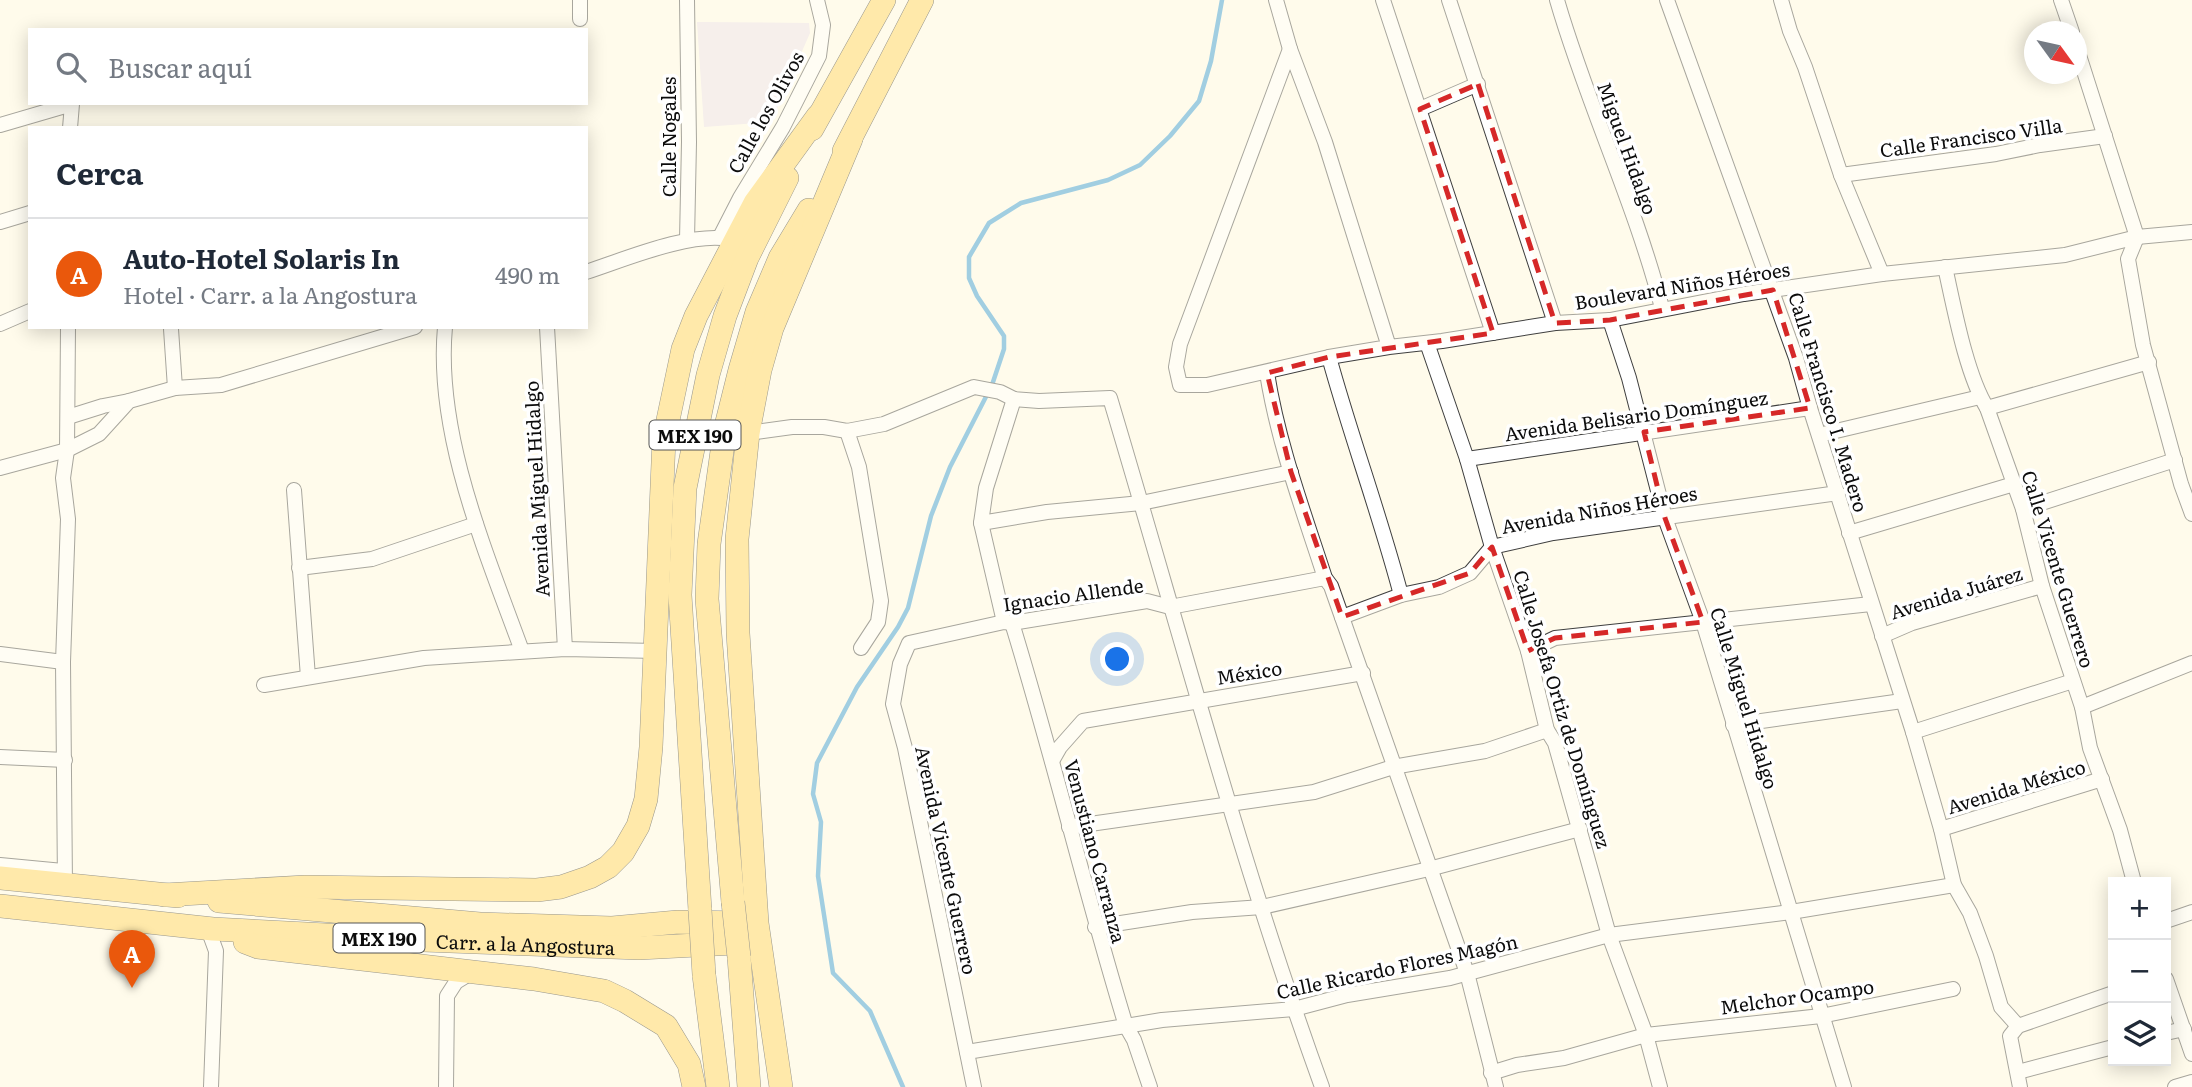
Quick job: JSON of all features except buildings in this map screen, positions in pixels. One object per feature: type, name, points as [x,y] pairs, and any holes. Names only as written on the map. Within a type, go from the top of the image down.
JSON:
[{"type":"main road","name":"MEX 190","points":[[718,1087],[704,975],[680,595],[685,488],[708,375],[725,316],[747,258],[818,117],[884,0]]},
{"type":"main road","name":"MEX 190","points":[[749,1087],[707,599],[709,544],[715,492],[725,430],[757,312],[780,258],[851,139],[922,0]]},
{"type":"main road","points":[[164,894],[305,887],[537,890],[562,887],[590,877],[608,867],[623,852],[638,826],[646,799],[656,651],[664,439],[683,349],[727,239],[818,117]]},
{"type":"main road","points":[[781,1087],[758,933],[736,589],[737,540],[748,433],[760,370],[772,328],[851,139]]},
{"type":"main road","name":"Carr. a la Angostura","points":[[0,878],[64,878],[255,906],[480,924],[612,928],[678,922],[758,933]]},
{"type":"main road","name":"Carr. a la Angostura","points":[[0,906],[211,929],[639,948],[758,933]]},
{"type":"main road","points":[[211,929],[254,946],[474,971],[604,991],[666,1026],[689,1064],[694,1087]]},
{"type":"street","points":[[580,0],[580,19]]},
{"type":"street","name":"Calle Nogales","points":[[687,0],[687,240]]},
{"type":"street","name":"Calle los Olivos","points":[[727,239],[746,187],[783,127],[819,55],[823,25],[817,0]]},
{"type":"street","points":[[1276,0],[1290,49],[1325,142],[1389,347]]},
{"type":"street","points":[[1383,0],[1493,333]]},
{"type":"street","points":[[1449,0],[1555,323]]},
{"type":"street","name":"Miguel Hidalgo","points":[[1558,0],[1574,59],[1651,268],[1661,308]]},
{"type":"street","name":"Calle Francisco I. Madero","points":[[1667,0],[1744,219],[1773,290],[1913,733],[1954,885]]},
{"type":"street","points":[[1781,0],[1841,175],[1882,274]]},
{"type":"street","points":[[2061,0],[2068,21]]},
{"type":"street","name":"Boulevard Niños Héroes","points":[[1290,49],[1180,344],[1176,367],[1180,385],[1207,385],[1329,357],[1389,347],[1555,323],[1610,320],[1661,308],[1882,274],[2065,255],[2137,237],[2192,232]]},
{"type":"street","points":[[2087,78],[2137,237],[2128,259],[2143,345],[2192,514]]},
{"type":"street","points":[[1420,109],[1478,84]]},
{"type":"street","points":[[0,125],[69,105]]},
{"type":"street","points":[[71,126],[72,105]]},
{"type":"street","name":"Calle Francisco Villa","points":[[1841,175],[1996,154],[2105,135]]},
{"type":"street","points":[[0,222],[28,215]]},
{"type":"street","points":[[588,271],[687,240],[727,239]]},
{"type":"street","name":"Calle Vicente Guerrero","points":[[1945,267],[1964,344],[2023,509],[2042,586],[2081,707],[2090,748],[2123,840],[2133,877]]},
{"type":"street","points":[[0,324],[28,313]]},
{"type":"street","name":"Calle Miguel Hidalgo","points":[[1610,320],[1644,432],[1665,518],[1703,622],[1844,1087]]},
{"type":"street","points":[[0,864],[64,878],[63,662],[68,519],[63,478],[67,450],[68,329]]},
{"type":"street","points":[[171,329],[175,388]]},
{"type":"street","points":[[68,417],[175,388],[221,384],[408,329]]},
{"type":"street","points":[[445,329],[443,377],[454,442],[476,524],[522,651]]},
{"type":"street","name":"Avenida Miguel Hidalgo","points":[[547,329],[565,649]]},
{"type":"street","name":"Calle Josefa Ortiz de Domínguez","points":[[1427,343],[1528,651],[1548,730],[1555,743],[1609,935],[1646,1035],[1660,1087]]},
{"type":"street","points":[[1329,357],[1347,423],[1387,541],[1401,596]]},
{"type":"street","points":[[1819,435],[1984,402],[2149,362]]},
{"type":"street","points":[[1267,373],[1273,414],[1325,578],[1331,586],[1363,673],[1393,767],[1467,973],[1494,1080]]},
{"type":"street","points":[[748,433],[792,426],[847,431],[884,424],[974,387],[1000,392],[1014,399],[1039,401],[1110,398],[1197,701],[1294,1009],[1322,1087]]},
{"type":"street","points":[[1014,399],[986,488],[981,523],[1047,512],[1141,503],[1291,472]]},
{"type":"street","points":[[0,468],[67,450],[99,434],[129,401]]},
{"type":"street","name":"Avenida Belisario Domínguez","points":[[1467,459],[1810,408]]},
{"type":"street","points":[[847,431],[859,467],[881,601],[877,622],[861,648]]},
{"type":"street","points":[[2023,509],[2175,460]]},
{"type":"street","points":[[1849,533],[2014,484]]},
{"type":"street","points":[[294,490],[308,677]]},
{"type":"street","name":"Avenida Niños Héroes","points":[[1342,617],[1401,596],[1439,587],[1470,573],[1492,547],[1553,533],[1838,493]]},
{"type":"street","name":"Venustiano Carranza","points":[[981,523],[1008,623],[1052,761],[1095,927],[1126,1026],[1134,1040],[1150,1087]]},
{"type":"street","points":[[299,568],[372,558],[476,524]]},
{"type":"street","name":"Ignacio Allende","points":[[909,643],[1008,623],[1147,601],[1170,607],[1325,578]]},
{"type":"street","name":"Avenida Juárez","points":[[1882,636],[1912,623],[2042,586]]},
{"type":"street","points":[[1528,651],[1555,638],[1871,604]]},
{"type":"street","name":"Avenida Vicente Guerrero","points":[[909,643],[900,664],[893,704],[905,748],[974,1087]]},
{"type":"street","points":[[264,685],[424,658],[565,649],[656,651]]},
{"type":"street","points":[[0,654],[63,662]]},
{"type":"street","points":[[2081,707],[2192,663]]},
{"type":"street","name":"México","points":[[1052,761],[1060,747],[1083,721],[1363,673]]},
{"type":"street","points":[[1913,733],[2073,681]]},
{"type":"street","points":[[1733,725],[1902,701]]},
{"type":"street","points":[[1069,827],[1314,792],[1393,767],[1485,751],[1548,730]]},
{"type":"street","points":[[0,757],[65,760]]},
{"type":"street","name":"Avenida México","points":[[1941,830],[2102,779]]},
{"type":"street","points":[[1095,927],[1192,912],[1262,907],[1429,869],[1580,829]]},
{"type":"street","points":[[1954,885],[1970,913],[2001,1007],[2014,1031],[2019,1079],[2108,1049]]},
{"type":"street","name":"Calle Ricardo Flores Magón","points":[[967,1052],[1162,1020],[1294,1009],[1347,995],[1450,978],[1502,966],[1609,935],[1791,912],[1954,885]]},
{"type":"street","points":[[2171,919],[2192,912]]},
{"type":"street","points":[[211,929],[216,951],[211,1087]]},
{"type":"street","points":[[426,966],[440,976],[447,996],[446,1087]]},
{"type":"street","points":[[447,996],[456,982],[474,971]]},
{"type":"street","name":"Melchor Ocampo","points":[[1494,1080],[1517,1065],[1564,1058],[1646,1035],[1821,1016],[1952,989]]},
{"type":"street","points":[[2171,993],[2192,1054]]},
{"type":"street","points":[[2014,1031],[2108,995]]},
{"type":"street","points":[[2171,1032],[2184,1029]]},
{"type":"street","points":[[2175,1087],[2192,1082]]},
{"type":"highlighted area","points":[[1478,84],[1555,323],[1610,320],[1773,290],[1810,408],[1644,432],[1665,518],[1703,622],[1555,638],[1528,651],[1492,547],[1470,573],[1342,617],[1291,472],[1267,373],[1329,357],[1493,333],[1420,109]]},
{"type":"shaded area","points":[[697,22],[809,23],[810,33],[771,122],[704,127]]},
{"type":"waterway","points":[[903,1087],[870,1011],[833,973],[818,876],[821,822],[813,794],[817,763],[857,687],[908,608],[931,516],[950,467],[992,385],[1004,349],[1004,336],[977,296],[969,278],[969,257],[989,223],[1021,203],[1108,180],[1140,165],[1170,136],[1199,101],[1211,61],[1222,0]]},
{"type":"place","name":"Auto-Hotel Solaris In","points":[[132,988]]}]
